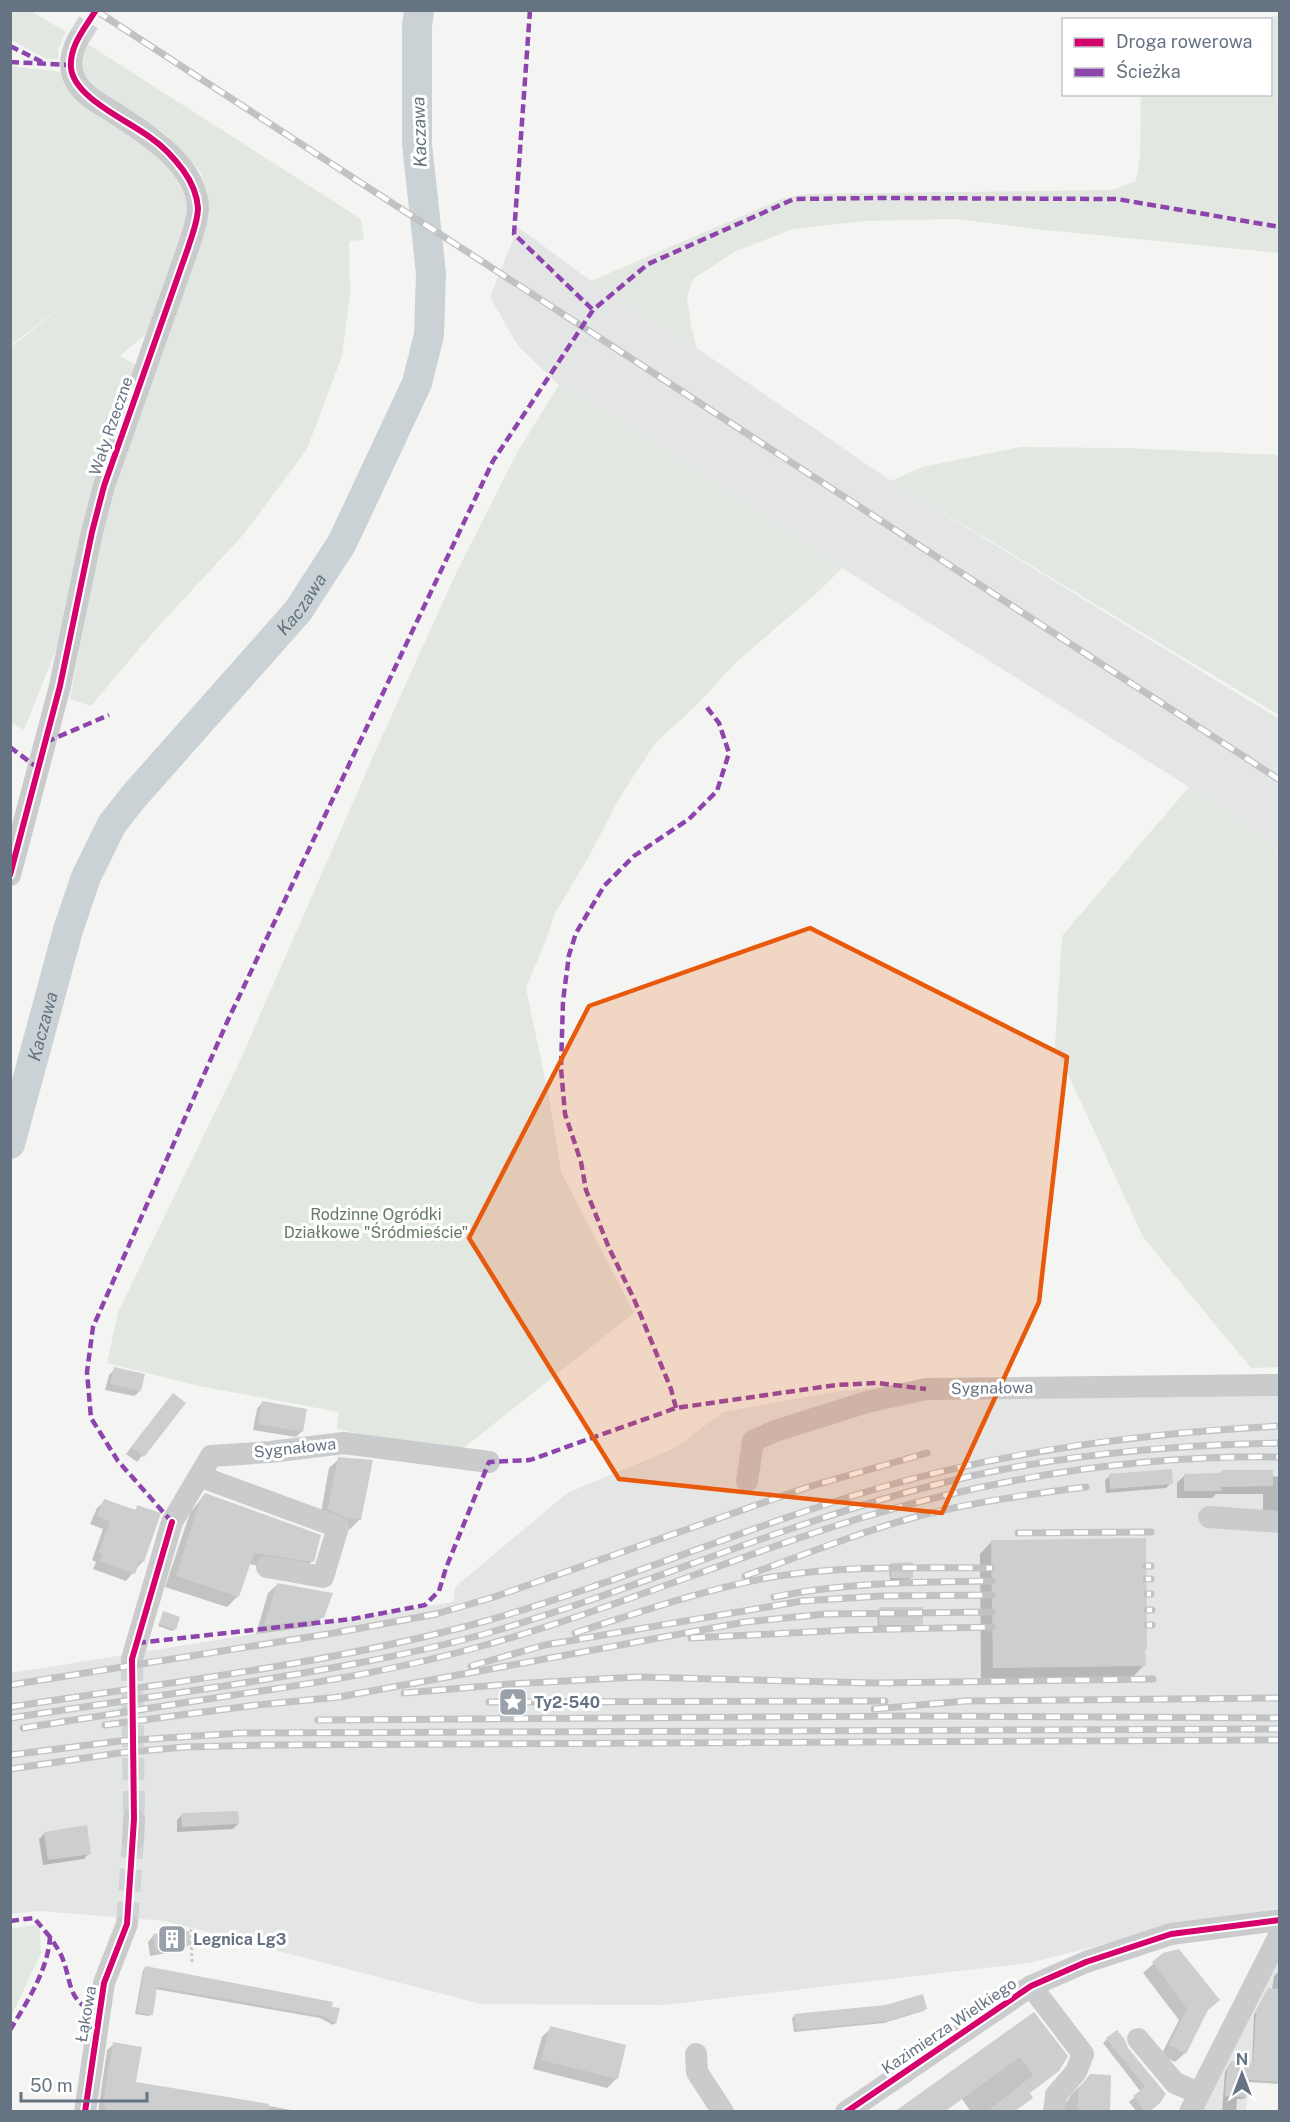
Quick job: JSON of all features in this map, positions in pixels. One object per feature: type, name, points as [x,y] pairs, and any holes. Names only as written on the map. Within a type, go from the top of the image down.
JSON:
[{"type":"street","name":"Wały Rzeczne","points":[[10,875],[63,675],[92,532],[104,486],[188,248],[198,213],[192,184],[166,151],[143,131],[97,102],[77,85],[70,65],[76,41]]},
{"type":"street","name":"Sygnałowa","points":[[747,1481],[753,1441],[775,1431],[867,1402],[926,1389],[1280,1384]]},
{"type":"street","name":"Sygnałowa","points":[[132,1659],[172,1522],[211,1456],[344,1443],[489,1462]]},
{"type":"street","points":[[199,1476],[338,1527],[323,1577],[267,1567]]},
{"type":"street","points":[[1209,1517],[1280,1522]]},
{"type":"street","name":"Kazimierza Wielkiego","points":[[846,2112],[1031,1986],[1086,1962],[1171,1934],[1280,1920]]},
{"type":"street","name":"Łąkowa","points":[[85,2112],[104,1983],[127,1924]]},
{"type":"street","points":[[1138,2039],[1195,2102],[1280,1934]]},
{"type":"street","points":[[1031,1986],[1083,2054],[1076,2072],[1056,2095],[1054,2112]]},
{"type":"street","points":[[696,2054],[697,2072],[723,2112]]},
{"type":"path","points":[[190,1929],[192,1962]]},
{"type":"highlighted area","points":[[810,928],[1067,1057],[1039,1302],[942,1513],[619,1479],[469,1238],[589,1006]]},
{"type":"shaded area","points":[[518,227],[591,281],[697,348],[891,481],[1279,719],[1279,850],[1189,787],[842,568],[638,432],[559,385],[518,346],[490,297]]},
{"type":"shaded area","points":[[939,1379],[1279,1393],[1279,1908],[1181,1925],[1029,1963],[664,2005],[481,2004],[165,1921],[39,1911],[11,1914],[11,1673],[453,1602],[455,1587],[567,1493],[675,1448],[723,1412],[834,1392]]},
{"type":"shaded area","points":[[1279,1961],[1279,2082],[1249,2081],[1246,2111],[1201,2112]]},
{"type":"green space","points":[[10,11],[31,11],[66,32],[58,49],[58,59],[47,59],[11,40]]},
{"type":"green space","points":[[1279,16],[1279,253],[1035,229],[958,219],[865,221],[793,229],[734,252],[693,279],[687,297],[697,348],[591,281],[784,198],[807,194],[1112,190],[1136,181],[1140,159],[1141,96],[1272,96],[1272,18],[1243,18]]},
{"type":"green space","points":[[86,43],[361,219],[364,240],[349,241],[350,294],[342,356],[307,449],[244,534],[155,630],[91,706],[70,699],[104,519],[209,216],[207,191],[200,171],[164,133],[105,98],[84,80],[78,68]]},
{"type":"green space","points":[[11,66],[62,72],[66,87],[84,106],[118,124],[178,173],[191,215],[153,328],[120,356],[138,366],[59,642],[24,730],[10,722],[11,347],[71,299],[11,345]]},
{"type":"green space","name":"Rodzinne Ogródki Działkowe \"Śródmieście\"","points":[[559,385],[638,432],[842,568],[820,590],[733,665],[698,704],[656,742],[620,797],[588,858],[554,915],[526,988],[550,1103],[561,1172],[634,1313],[462,1449],[415,1445],[337,1429],[339,1412],[199,1386],[107,1363],[118,1312],[238,1065],[457,571],[518,451]]},
{"type":"green space","points":[[1021,447],[1126,448],[1279,455],[1279,715],[891,481],[922,467]]},
{"type":"green space","points":[[1189,787],[1279,850],[1279,1367],[1251,1368],[1143,1237],[1055,1046],[1062,936]]},
{"type":"green space","points":[[39,1924],[41,1953],[11,2017],[11,1929]]},
{"type":"building","points":[[114,1367],[145,1374],[141,1391],[110,1384]]},
{"type":"building","points":[[173,1393],[186,1403],[144,1457],[131,1447]]},
{"type":"building","points":[[262,1401],[307,1409],[303,1432],[258,1424]]},
{"type":"building","points":[[338,1457],[373,1460],[361,1520],[347,1518],[328,1509]]},
{"type":"building","points":[[1172,1469],[1173,1484],[1110,1489],[1109,1474]]},
{"type":"building","points":[[1222,1470],[1273,1470],[1273,1486],[1221,1487],[1221,1491],[1184,1491],[1184,1474],[1222,1473]]},
{"type":"building","points":[[205,1493],[321,1535],[314,1562],[254,1553],[239,1597],[176,1576],[200,1500]]},
{"type":"building","points":[[104,1499],[136,1510],[137,1505],[161,1513],[144,1562],[140,1560],[135,1574],[100,1561],[103,1554],[99,1552],[110,1522],[97,1516]]},
{"type":"building","points":[[1146,1538],[1146,1666],[993,1668],[991,1540]]},
{"type":"building","points":[[913,1562],[913,1578],[891,1578],[891,1563]]},
{"type":"building","points":[[277,1583],[333,1593],[324,1618],[264,1626]]},
{"type":"building","points":[[879,1607],[923,1607],[923,1625],[879,1625]]},
{"type":"building","points":[[163,1611],[180,1617],[176,1630],[159,1624]]},
{"type":"building","points":[[238,1811],[239,1824],[182,1827],[181,1813]]},
{"type":"building","points":[[87,1825],[91,1854],[48,1860],[44,1832]]},
{"type":"building","name":"Legnica Lg3","points":[[175,1931],[175,1933],[189,1931],[191,1945],[155,1951],[153,1934]]},
{"type":"building","points":[[1179,1949],[1220,2000],[1208,2010],[1186,2054],[1169,2045],[1187,2009],[1152,1962],[1163,1953]]},
{"type":"building","points":[[145,1966],[333,2002],[332,2007],[340,2008],[336,2024],[323,2016],[157,1987],[153,2015],[137,2012]]},
{"type":"building","points":[[1268,1988],[1280,1989],[1280,2082],[1249,2080],[1247,2097],[1225,2096],[1227,2068],[1231,2061],[1253,2063],[1256,2011]]},
{"type":"building","points":[[923,1994],[927,2009],[887,2021],[796,2030],[794,2014],[886,2005]]},
{"type":"building","points":[[1034,2012],[1068,2056],[1059,2071],[1030,2093],[1033,2098],[1014,2112],[986,2112],[1033,2075],[1020,2057],[944,2112],[894,2112]]},
{"type":"building","points":[[550,2026],[626,2045],[618,2079],[541,2060]]},
{"type":"building","points":[[1117,2030],[1128,2048],[1166,2094],[1160,2103],[1149,2112],[1145,2112],[1133,2096],[1145,2087],[1106,2038]]},
{"type":"building","points":[[113,2042],[142,2047],[136,2082],[269,2104],[268,2112],[107,2112],[103,2103]]},
{"type":"building","points":[[1090,2074],[1111,2075],[1110,2112],[1078,2112],[1078,2090]]},
{"type":"waterway","name":"Kaczawa","points":[[10,1144],[68,930],[86,877],[112,824],[298,611],[342,543],[417,383],[429,335],[431,273],[417,144],[419,10]]},
{"type":"tunnel","points":[[77,41],[96,10]]},
{"type":"tunnel","points":[[132,1659],[134,1819]]},
{"type":"tunnel","points":[[127,1924],[133,1840]]},
{"type":"railway","points":[[95,10],[1280,780]]},
{"type":"railway","points":[[10,1707],[302,1662],[475,1624],[577,1592],[828,1504],[879,1488],[978,1463],[1078,1445],[1178,1433],[1280,1426]]},
{"type":"railway","points":[[10,1718],[231,1685],[456,1642],[602,1596],[827,1517],[884,1499],[983,1473],[1110,1453],[1195,1446],[1280,1443]]},
{"type":"railway","points":[[10,1685],[334,1633],[436,1614],[494,1597],[808,1487],[927,1453]]},
{"type":"railway","points":[[23,1728],[328,1680],[452,1654],[578,1616],[816,1532],[966,1490],[1069,1471],[1122,1465],[1227,1457],[1280,1457]]},
{"type":"railway","points":[[745,1576],[853,1536],[919,1516],[1002,1499],[1086,1487]]},
{"type":"railway","points":[[1018,1533],[1151,1532]]},
{"type":"railway","points":[[1146,1566],[1151,1566]]},
{"type":"railway","points":[[575,1633],[697,1594],[772,1577],[854,1569],[992,1568]]},
{"type":"railway","points":[[1146,1579],[1151,1579]]},
{"type":"railway","points":[[774,1597],[855,1586],[992,1581]]},
{"type":"railway","points":[[471,1666],[545,1645],[802,1601],[881,1596],[992,1595]]},
{"type":"railway","points":[[1147,1610],[1152,1610]]},
{"type":"railway","points":[[105,1725],[339,1697],[745,1622],[826,1614],[992,1612]]},
{"type":"railway","points":[[1147,1625],[1152,1625]]},
{"type":"railway","points":[[691,1638],[848,1630],[992,1627]]},
{"type":"railway","points":[[404,1693],[637,1677],[875,1683],[1153,1679]]},
{"type":"railway","points":[[874,1709],[965,1701],[1280,1698]]},
{"type":"railway","points":[[489,1702],[885,1701]]},
{"type":"railway","points":[[318,1720],[910,1716],[1280,1718]]},
{"type":"railway","points":[[10,1755],[120,1741],[241,1733],[1280,1729]]},
{"type":"railway","points":[[10,1769],[119,1753],[185,1747],[268,1745],[1280,1740]]},
{"type":"marked path","points":[[530,10],[514,234],[593,310]]},
{"type":"marked path","points":[[10,46],[42,62]]},
{"type":"marked path","points":[[10,62],[71,65]]},
{"type":"marked path","points":[[172,1522],[118,1461],[91,1418],[87,1372],[93,1327],[228,1020],[493,461],[593,310],[648,264],[794,199],[1117,199],[1280,227]]},
{"type":"marked path","points":[[676,1408],[671,1389],[634,1299],[609,1248],[586,1190],[581,1162],[565,1114],[561,1068],[563,1001],[569,955],[576,933],[604,886],[634,856],[689,819],[717,791],[729,753],[719,723],[705,705]]},
{"type":"marked path","points":[[46,742],[109,715]]},
{"type":"marked path","points":[[10,747],[39,769]]},
{"type":"marked path","points":[[137,1643],[352,1619],[425,1605],[439,1591],[489,1462],[530,1460],[676,1408],[836,1385],[877,1383],[926,1389]]},
{"type":"marked path","points":[[10,1921],[34,1918],[50,1937]]},
{"type":"marked path","points":[[10,2030],[41,1974],[50,1937],[62,1957],[75,1997],[88,2009],[98,2014]]},
{"type":"cycle path","points":[[10,875],[60,686],[92,532],[104,486],[188,248],[198,213],[191,183],[172,157],[151,138],[92,99],[74,79],[71,60],[75,45],[96,10]]},
{"type":"cycle path","points":[[85,2112],[104,1983],[127,1924],[134,1819],[132,1659],[172,1522]]},
{"type":"cycle path","points":[[846,2112],[1031,1986],[1086,1962],[1171,1934],[1280,1920]]},
{"type":"place","name":"Ty2-540","points":[[513,1702]]},
{"type":"place","name":"Legnica Lg3","points":[[172,1939]]}]
